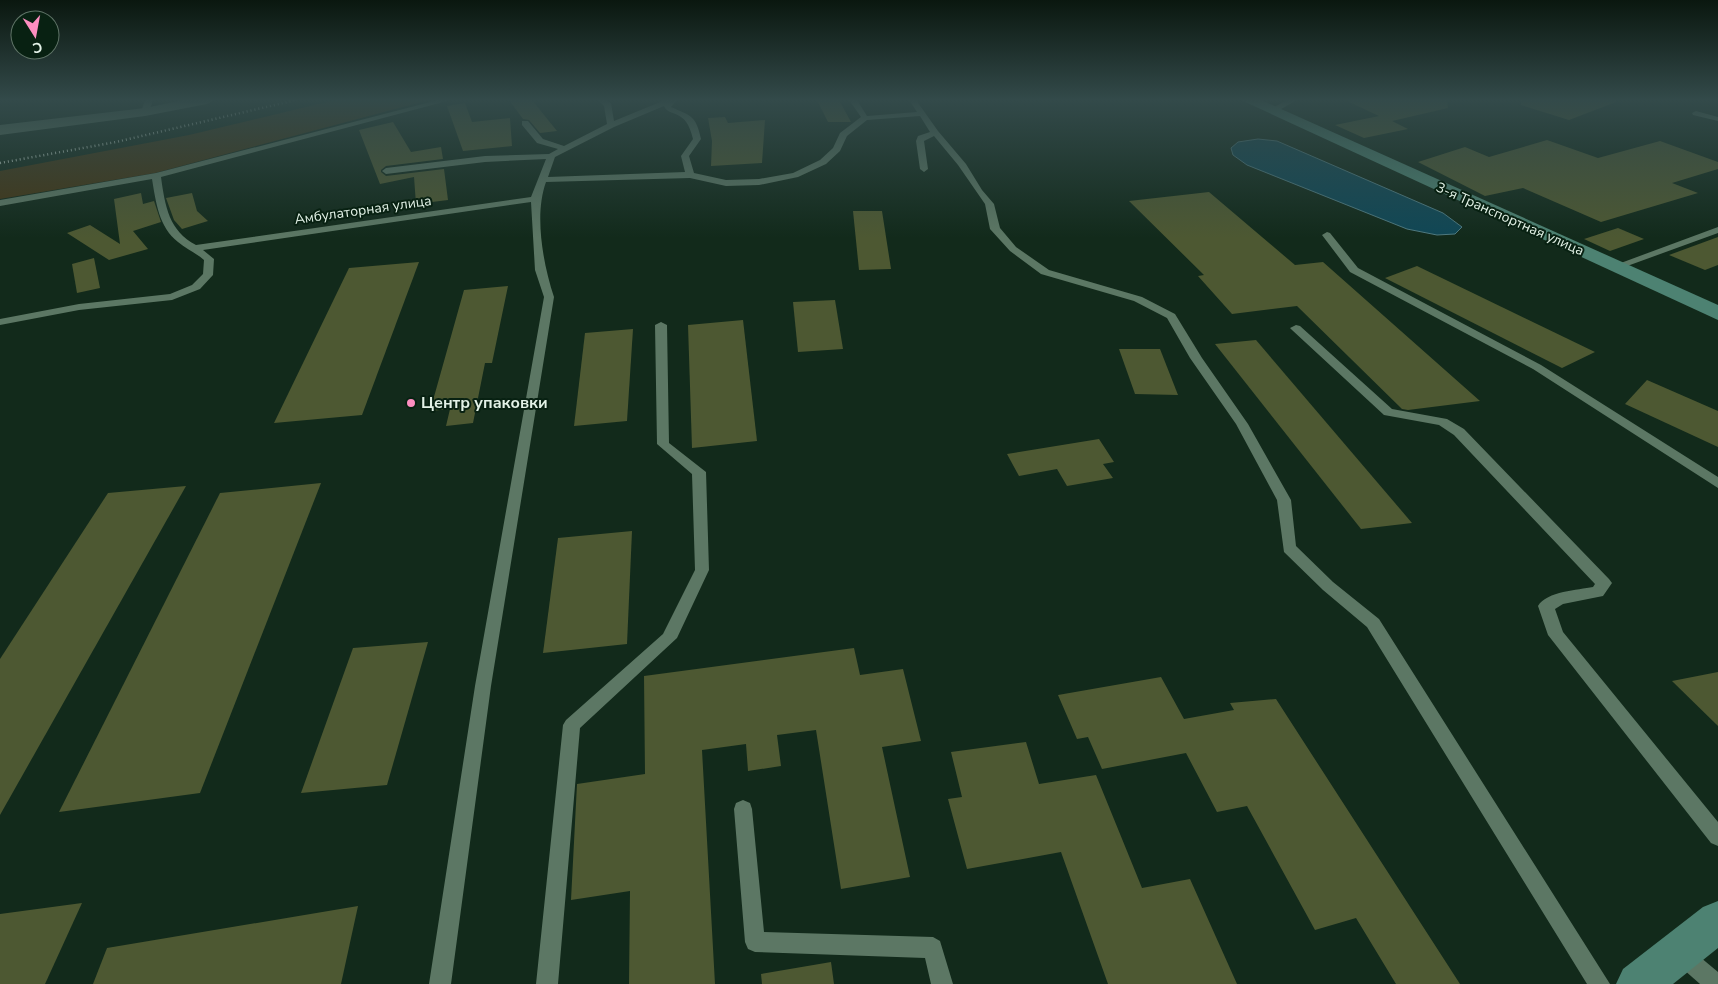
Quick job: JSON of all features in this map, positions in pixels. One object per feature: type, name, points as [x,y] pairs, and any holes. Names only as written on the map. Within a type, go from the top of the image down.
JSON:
[{"type":"street","name":"3-я Транспортная улица","points":[[1348,146],[1718,313]]},
{"type":"street","points":[[1638,984],[1718,922]]},
{"type":"lane","points":[[0,203],[156,176],[272,146]]},
{"type":"lane","points":[[556,146],[563,148]]},
{"type":"lane","points":[[386,171],[485,159],[551,156],[567,146]]},
{"type":"lane","points":[[690,175],[685,156],[692,146]]},
{"type":"lane","points":[[541,180],[612,176],[690,175],[726,183],[759,182],[795,175],[822,162],[839,146]]},
{"type":"lane","points":[[921,146],[924,169]]},
{"type":"lane","points":[[947,146],[962,164],[978,192],[989,204],[995,229],[1012,249],[1045,272],[1074,282],[1109,289],[1138,299],[1171,316],[1196,358],[1242,424],[1284,500],[1289,548],[1328,586],[1373,623],[1599,984]]},
{"type":"lane","points":[[440,984],[482,686],[549,297],[540,270],[535,199],[551,156]]},
{"type":"lane","points":[[0,322],[79,307],[172,297],[196,287],[208,275],[208,258],[195,248],[180,242],[162,214],[156,176]]},
{"type":"lane","name":"Амбулаторная улица","points":[[195,248],[535,199]]},
{"type":"lane","points":[[1615,267],[1718,230]]},
{"type":"lane","points":[[1327,236],[1354,270],[1537,367],[1718,483]]},
{"type":"lane","points":[[547,984],[572,725],[669,638],[702,570],[699,472],[663,444],[661,325]]},
{"type":"lane","points":[[1296,328],[1388,412],[1443,422],[1458,432],[1604,584],[1598,592],[1560,599],[1546,606],[1556,635],[1718,837]]},
{"type":"lane","points":[[743,808],[755,942],[933,948],[942,984]]},
{"type":"lane","points":[[1679,952],[1716,984]]},
{"type":"shaded area","points":[[132,146],[257,146],[155,173],[0,199],[0,171]]},
{"type":"water","points":[[1233,146],[1288,146],[1443,213],[1462,227],[1455,234],[1437,235],[1407,229],[1247,165],[1233,155],[1231,148]]},
{"type":"building","points":[[365,146],[407,146],[411,152],[441,147],[443,159],[386,166],[381,172],[386,176],[444,169],[448,200],[416,204],[414,177],[380,184]]},
{"type":"building","points":[[461,146],[512,146],[512,146],[463,151]]},
{"type":"building","points":[[712,146],[763,146],[762,163],[711,166]]},
{"type":"building","points":[[1527,146],[1564,146],[1598,158],[1642,146],[1674,146],[1718,162],[1718,169],[1672,183],[1698,193],[1601,222],[1523,188],[1485,196],[1418,162],[1465,147],[1489,157]]},
{"type":"building","points":[[1209,192],[1295,265],[1323,262],[1480,401],[1408,410],[1402,409],[1297,306],[1232,314],[1198,276],[1204,275],[1129,201]]},
{"type":"building","points":[[141,193],[143,204],[154,201],[161,222],[133,231],[148,249],[109,260],[67,233],[90,225],[120,244],[114,199]]},
{"type":"building","points":[[192,193],[197,211],[208,221],[182,229],[174,220],[166,198]]},
{"type":"building","points":[[853,211],[882,211],[891,269],[859,270]]},
{"type":"building","points":[[1618,228],[1644,239],[1610,251],[1584,239]]},
{"type":"building","points":[[1718,237],[1718,265],[1705,270],[1669,255]]},
{"type":"building","points":[[94,258],[100,288],[77,293],[72,264]]},
{"type":"building","points":[[419,262],[362,415],[274,423],[349,268]]},
{"type":"building","points":[[1417,266],[1595,352],[1562,368],[1385,278]]},
{"type":"building","points":[[508,286],[492,363],[485,363],[473,423],[446,426],[450,409],[430,411],[464,290]]},
{"type":"building","points":[[835,300],[843,349],[798,352],[793,302]]},
{"type":"building","points":[[743,320],[757,441],[692,448],[688,325]]},
{"type":"building","points":[[633,329],[627,421],[574,426],[585,333]]},
{"type":"building","points":[[1256,340],[1412,523],[1361,529],[1215,344]]},
{"type":"building","points":[[1119,349],[1160,349],[1178,395],[1135,394]]},
{"type":"building","points":[[1647,380],[1718,411],[1718,447],[1625,404]]},
{"type":"building","points":[[1099,439],[1114,462],[1103,464],[1113,478],[1067,486],[1057,469],[1019,476],[1007,454]]},
{"type":"building","points":[[321,483],[200,793],[59,812],[220,493]]},
{"type":"building","points":[[186,486],[0,815],[0,659],[108,493]]},
{"type":"building","points":[[632,531],[627,644],[543,653],[558,538]]},
{"type":"building","points":[[428,642],[387,785],[301,793],[353,648]]},
{"type":"building","points":[[854,648],[860,675],[903,669],[921,741],[882,747],[910,877],[841,889],[816,730],[777,735],[781,766],[748,771],[746,744],[702,750],[715,984],[629,984],[630,891],[571,900],[577,784],[645,774],[644,676]]},
{"type":"building","points":[[1718,672],[1718,726],[1672,681]]},
{"type":"building","points":[[1161,677],[1184,719],[1234,710],[1230,703],[1276,699],[1460,984],[1396,984],[1356,918],[1315,930],[1247,806],[1217,812],[1186,753],[1102,769],[1088,737],[1077,739],[1058,695]]},
{"type":"building","points":[[1026,742],[1039,784],[1096,775],[1142,888],[1190,879],[1237,984],[1108,984],[1061,852],[967,869],[948,799],[962,797],[951,752]]},
{"type":"building","points":[[82,903],[45,984],[0,984],[0,914]]},
{"type":"building","points":[[358,906],[341,984],[93,984],[107,948]]},
{"type":"building","points":[[831,962],[834,984],[762,984],[761,974]]},
{"type":"railway","points":[[0,163],[94,146]]},
{"type":"place","name":"Центр упаковки","points":[[411,403]]}]
